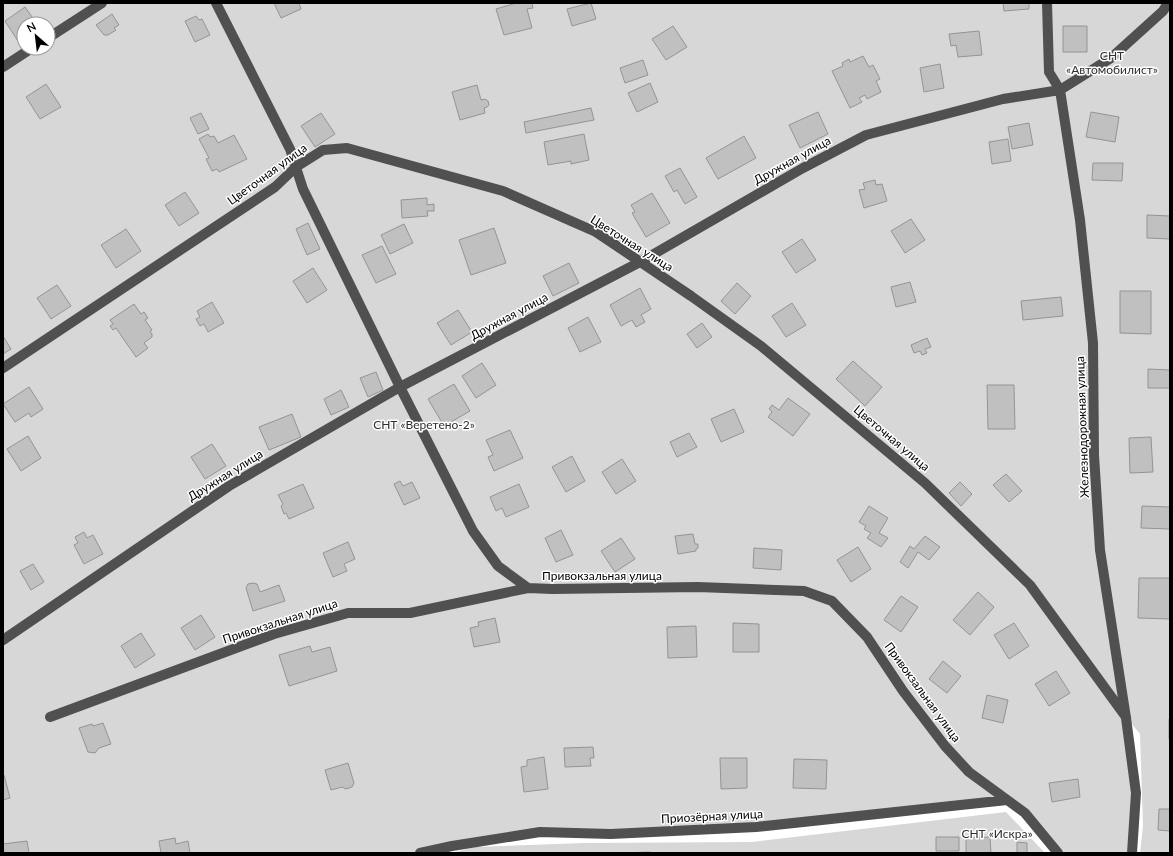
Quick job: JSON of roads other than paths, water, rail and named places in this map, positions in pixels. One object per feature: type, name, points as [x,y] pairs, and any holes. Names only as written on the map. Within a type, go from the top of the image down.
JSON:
[{"type":"street","points":[[56,33],[102,3]]},
{"type":"street","points":[[216,3],[290,149],[303,189],[400,388],[473,531],[498,566],[528,588]]},
{"type":"street","name":"Железнодорожная улица","points":[[1047,3],[1049,72],[1060,90],[1080,220],[1093,343],[1094,455],[1100,550],[1126,717],[1136,793],[1132,853]]},
{"type":"street","points":[[1060,90],[1111,58],[1163,11],[1168,3]]},
{"type":"street","points":[[3,67],[20,56]]},
{"type":"street","name":"Дружная улица","points":[[3,640],[229,486],[400,388],[640,262],[803,168],[866,135],[1003,99],[1060,90]]},
{"type":"street","name":"Цветочная улица","points":[[3,368],[274,187],[296,167],[323,150],[347,148],[503,191],[596,232],[691,296],[761,346],[925,482],[1030,585],[1126,717]]},
{"type":"street","name":"Привокзальная улица","points":[[50,717],[274,634],[348,613],[410,613],[528,588],[698,587],[804,591],[832,601],[867,637],[903,691],[945,746],[969,772],[1025,813],[1058,853]]},
{"type":"street","name":"Приозёрная улица","points":[[420,853],[452,846],[540,832],[611,834],[756,827],[1007,800]]},
{"type":"park label","name":"СНТ «Автомобилист»","points":[[1112,62]]},
{"type":"park label","name":"СНТ «Веретено-2»","points":[[424,424]]},
{"type":"park label","name":"СНТ «Искра»","points":[[997,833]]}]
